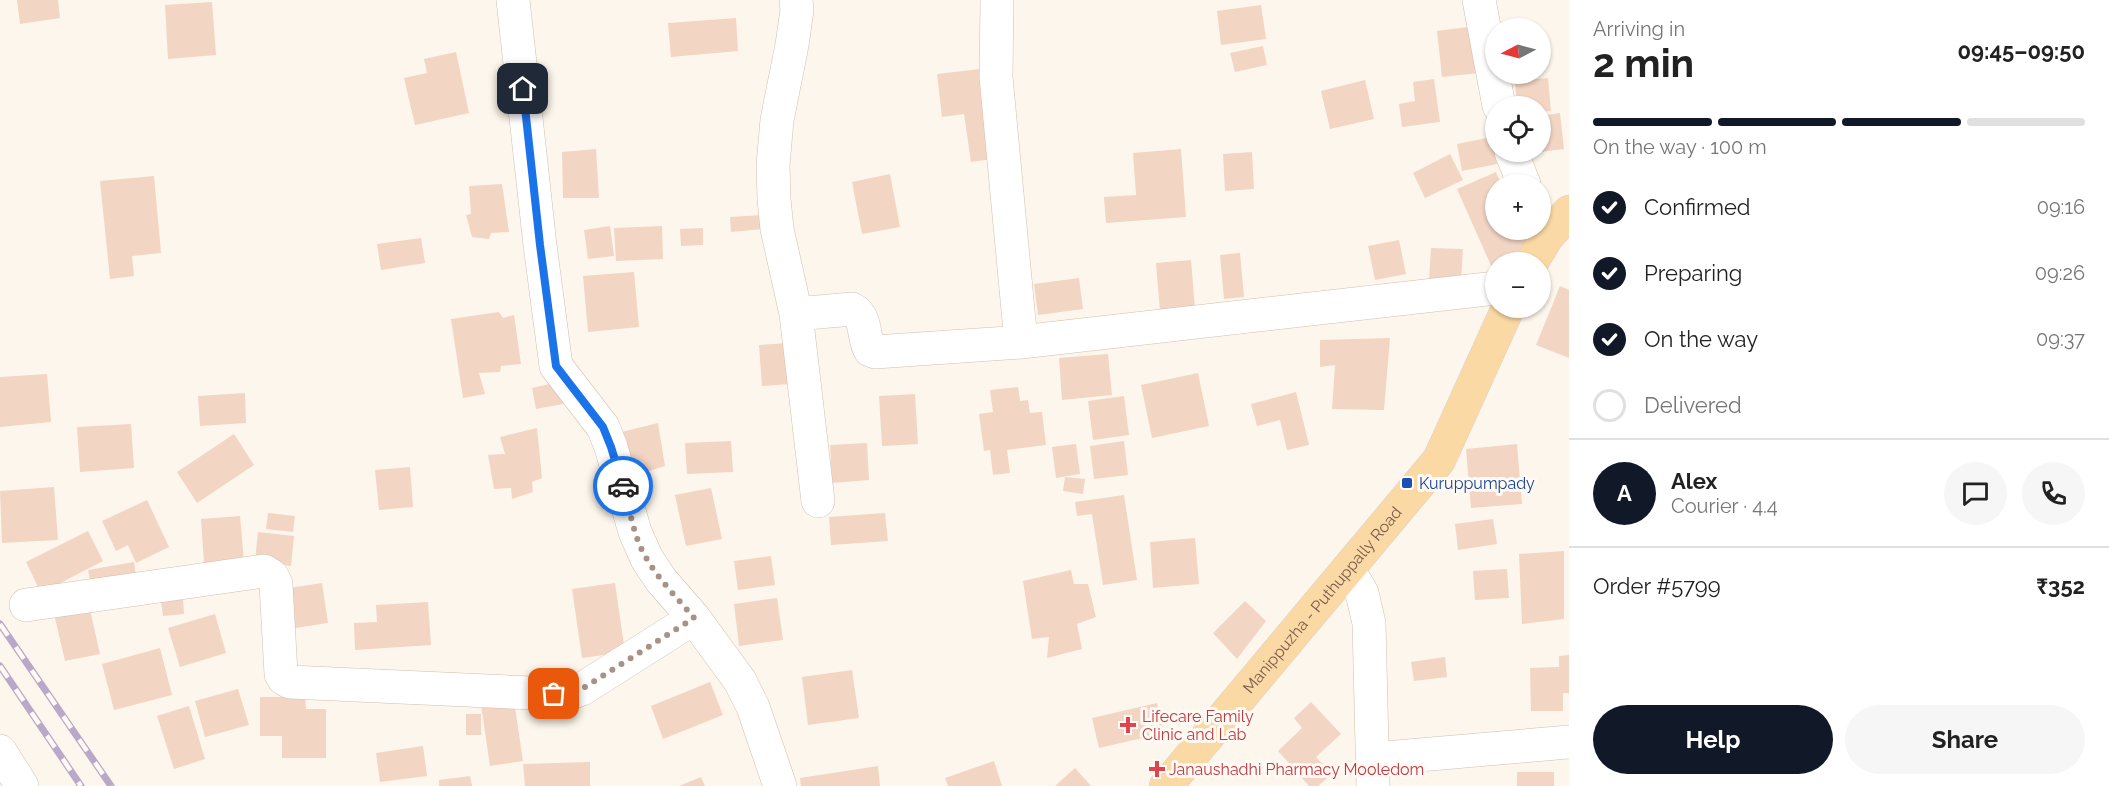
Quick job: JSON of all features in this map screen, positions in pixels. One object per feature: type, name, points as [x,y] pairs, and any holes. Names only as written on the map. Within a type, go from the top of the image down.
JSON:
[{"type":"main road","points":[[1540,241],[1569,212]]},
{"type":"main road","name":"Manippuzha - Puthuppally Road","points":[[1166,786],[1439,460],[1503,318]]},
{"type":"street","points":[[513,0],[556,366],[603,427],[611,447],[635,532],[647,559],[740,681],[753,707],[780,786]]},
{"type":"street","points":[[796,0],[797,10],[777,120],[773,165],[777,229],[796,314],[818,501]]},
{"type":"street","points":[[997,0],[996,77],[1021,342]]},
{"type":"street","points":[[1479,0],[1497,96]]},
{"type":"street","points":[[796,314],[852,309],[862,318],[867,345],[875,352],[1021,342],[1485,289]]},
{"type":"street","points":[[1348,569],[1362,593],[1369,623],[1373,772],[1569,742]]},
{"type":"street","points":[[26,605],[264,572],[272,576],[276,584],[281,674],[284,680],[554,694],[568,694],[582,689],[694,618]]},
{"type":"street","points":[[0,751],[22,786]]},
{"type":"building","points":[[17,0],[58,0],[60,18],[20,24]]},
{"type":"building","points":[[212,2],[216,55],[168,59],[165,5]]},
{"type":"building","points":[[1261,5],[1266,39],[1221,45],[1217,11]]},
{"type":"building","points":[[736,18],[738,51],[671,57],[668,23]]},
{"type":"building","points":[[1483,25],[1485,72],[1442,77],[1437,31]]},
{"type":"building","points":[[1263,46],[1267,65],[1235,72],[1230,53]]},
{"type":"building","points":[[456,52],[469,113],[415,125],[404,78],[427,73],[424,59]]},
{"type":"building","points":[[989,68],[999,158],[971,162],[964,114],[942,117],[937,74]]},
{"type":"building","points":[[1434,79],[1440,122],[1402,127],[1399,104],[1415,101],[1413,82]]},
{"type":"building","points":[[1365,80],[1374,119],[1330,129],[1321,91]]},
{"type":"building","points":[[1515,84],[1549,84],[1550,96],[1516,96]]},
{"type":"building","points":[[1560,113],[1564,149],[1551,151],[1551,114]]},
{"type":"building","points":[[1485,138],[1485,162],[1497,162],[1497,164],[1462,171],[1457,144]]},
{"type":"building","points":[[596,149],[599,198],[563,198],[562,152]]},
{"type":"building","points":[[1181,149],[1186,217],[1106,223],[1104,197],[1136,195],[1133,153]]},
{"type":"building","points":[[1252,152],[1254,189],[1225,191],[1223,154]]},
{"type":"building","points":[[1450,154],[1463,180],[1425,198],[1413,173]]},
{"type":"building","points":[[890,174],[900,227],[862,234],[852,182]]},
{"type":"building","points":[[154,176],[161,253],[132,256],[134,276],[110,279],[100,181]]},
{"type":"building","points":[[1485,177],[1485,240],[1526,240],[1532,252],[1485,252],[1457,189]]},
{"type":"building","points":[[502,184],[509,232],[491,233],[489,239],[472,237],[466,215],[471,214],[469,186]]},
{"type":"building","points":[[762,215],[763,229],[731,232],[730,217]]},
{"type":"building","points":[[610,226],[614,256],[588,259],[584,230]]},
{"type":"building","points":[[662,226],[663,259],[616,261],[614,228]]},
{"type":"building","points":[[703,228],[703,245],[681,246],[680,229]]},
{"type":"building","points":[[421,238],[425,263],[381,270],[377,244]]},
{"type":"building","points":[[1399,240],[1406,274],[1375,280],[1368,246]]},
{"type":"building","points":[[1431,248],[1463,249],[1461,282],[1429,281]]},
{"type":"building","points":[[1240,253],[1244,297],[1224,299],[1220,255]]},
{"type":"building","points":[[1191,260],[1195,309],[1160,312],[1156,263]]},
{"type":"building","points":[[634,272],[639,327],[588,332],[583,276]]},
{"type":"building","points":[[1079,278],[1083,309],[1038,315],[1034,284]]},
{"type":"building","points":[[1560,286],[1569,290],[1569,358],[1536,345],[1547,318],[1551,318],[1551,308]]},
{"type":"building","points":[[499,312],[503,318],[514,315],[521,364],[501,366],[500,372],[479,373],[485,394],[463,398],[451,319]]},
{"type":"building","points":[[1390,338],[1384,410],[1332,409],[1335,365],[1320,367],[1320,340]]},
{"type":"building","points":[[788,343],[791,384],[762,386],[759,345]]},
{"type":"building","points":[[1108,354],[1112,395],[1062,400],[1059,358]]},
{"type":"building","points":[[1198,373],[1209,426],[1152,438],[1141,385]]},
{"type":"building","points":[[47,374],[51,422],[0,427],[0,377]]},
{"type":"building","points":[[558,382],[563,404],[536,409],[532,388]]},
{"type":"building","points":[[1018,387],[1020,401],[1028,400],[1030,413],[1042,412],[1046,445],[1007,450],[1010,473],[993,475],[990,450],[984,451],[979,414],[993,412],[990,390]]},
{"type":"building","points":[[1296,392],[1309,445],[1287,450],[1280,420],[1257,426],[1251,404]]},
{"type":"building","points":[[245,393],[246,423],[200,426],[198,396]]},
{"type":"building","points":[[915,394],[918,444],[882,446],[879,396]]},
{"type":"building","points":[[1124,396],[1129,435],[1093,440],[1088,401]]},
{"type":"building","points":[[658,423],[665,466],[630,477],[622,432]]},
{"type":"building","points":[[131,424],[134,468],[80,472],[77,427]]},
{"type":"building","points":[[537,428],[542,478],[532,482],[533,492],[512,499],[511,488],[494,489],[488,455],[505,454],[500,437]]},
{"type":"building","points":[[234,434],[254,465],[197,503],[177,472]]},
{"type":"building","points":[[731,441],[733,472],[687,474],[685,443]]},
{"type":"building","points":[[1124,441],[1128,475],[1094,479],[1090,446]]},
{"type":"building","points":[[867,443],[869,480],[832,483],[830,445]]},
{"type":"building","points":[[1076,444],[1080,474],[1056,478],[1052,447]]},
{"type":"building","points":[[1517,444],[1522,504],[1471,508],[1466,449]]},
{"type":"building","points":[[410,467],[413,507],[379,510],[375,470]]},
{"type":"building","points":[[1065,477],[1085,479],[1083,494],[1063,491]]},
{"type":"building","points":[[54,487],[58,540],[2,543],[0,491]]},
{"type":"building","points":[[711,488],[722,539],[686,546],[675,495]]},
{"type":"building","points":[[1124,495],[1137,580],[1103,585],[1092,514],[1077,516],[1075,502]]},
{"type":"building","points":[[147,500],[169,547],[136,563],[128,545],[116,551],[102,521]]},
{"type":"building","points":[[268,513],[295,516],[293,532],[266,529]]},
{"type":"building","points":[[885,513],[888,541],[831,545],[829,517]]},
{"type":"building","points":[[240,516],[244,562],[204,564],[201,519]]},
{"type":"building","points":[[1493,519],[1497,544],[1458,550],[1455,524]]},
{"type":"building","points":[[88,531],[103,561],[41,593],[26,562]]},
{"type":"building","points":[[258,532],[294,536],[291,566],[255,561]]},
{"type":"building","points":[[1195,538],[1199,584],[1153,588],[1150,542]]},
{"type":"building","points":[[1564,551],[1564,619],[1522,624],[1519,554]]},
{"type":"building","points":[[771,556],[775,585],[738,590],[734,561]]},
{"type":"building","points":[[134,562],[138,589],[93,596],[88,570]]},
{"type":"building","points":[[1507,569],[1509,598],[1475,600],[1473,571]]},
{"type":"building","points":[[1071,570],[1074,584],[1088,584],[1096,617],[1077,624],[1082,649],[1047,658],[1049,637],[1032,639],[1023,581]]},
{"type":"building","points":[[322,583],[328,623],[295,628],[289,588]]},
{"type":"building","points":[[615,583],[625,652],[582,658],[572,589]]},
{"type":"building","points":[[777,598],[783,640],[739,646],[734,604]]},
{"type":"building","points":[[183,599],[184,614],[163,616],[161,601]]},
{"type":"building","points":[[1245,601],[1266,621],[1237,659],[1213,633]]},
{"type":"building","points":[[428,602],[431,645],[355,650],[354,623],[377,622],[376,605]]},
{"type":"building","points":[[90,610],[100,654],[65,661],[55,618]]},
{"type":"building","points":[[215,614],[226,653],[180,667],[168,628]]},
{"type":"building","points":[[160,648],[172,695],[114,710],[102,664]]},
{"type":"building","points":[[1569,655],[1569,693],[1563,693],[1563,711],[1531,711],[1530,668],[1559,667],[1559,656]]},
{"type":"building","points":[[1445,657],[1447,677],[1414,681],[1411,662]]},
{"type":"building","points":[[852,670],[859,718],[808,725],[802,677]]},
{"type":"building","points":[[710,682],[723,715],[663,739],[651,706]]},
{"type":"building","points":[[238,689],[249,725],[205,737],[195,701]]},
{"type":"building","points":[[260,697],[305,697],[306,709],[326,709],[326,758],[282,758],[282,736],[260,736]]},
{"type":"building","points":[[514,701],[523,761],[490,766],[481,705]]},
{"type":"building","points":[[1311,702],[1341,734],[1316,757],[1332,774],[1318,786],[1309,786],[1278,751],[1302,728],[1294,718]]},
{"type":"building","name":"Lifecare Family Clinic and Lab","points":[[1157,703],[1164,733],[1099,748],[1092,718]]},
{"type":"building","points":[[189,706],[205,759],[174,769],[157,716]]},
{"type":"building","points":[[466,714],[481,714],[481,735],[466,735]]},
{"type":"building","points":[[423,746],[427,776],[380,782],[376,753]]},
{"type":"building","points":[[994,761],[1002,786],[948,786],[945,778]]},
{"type":"building","points":[[590,762],[590,786],[525,786],[523,764]]},
{"type":"building","points":[[878,766],[880,786],[801,786],[800,778]]},
{"type":"building","points":[[1075,768],[1091,786],[1055,786]]},
{"type":"building","points":[[1517,772],[1554,772],[1554,786],[1517,786]]},
{"type":"building","points":[[470,776],[472,786],[439,786],[439,780]]},
{"type":"building","points":[[701,777],[705,786],[679,786]]},
{"type":"railway","points":[[0,624],[111,786]]},
{"type":"railway","points":[[0,666],[81,786]]},
{"type":"way so far","points":[[554,694],[568,694],[582,689],[694,618],[661,580],[640,546],[623,486]]},
{"type":"place","name":"Kuruppumpady","points":[[1407,483]]},
{"type":"place","name":"Lifecare Family Clinic and Lab","points":[[1128,725]]},
{"type":"place","name":"Janaushadhi Pharmacy Mooledom","points":[[1157,769]]},
{"type":"route","points":[[523,89],[556,366],[603,427],[623,486]]}]
